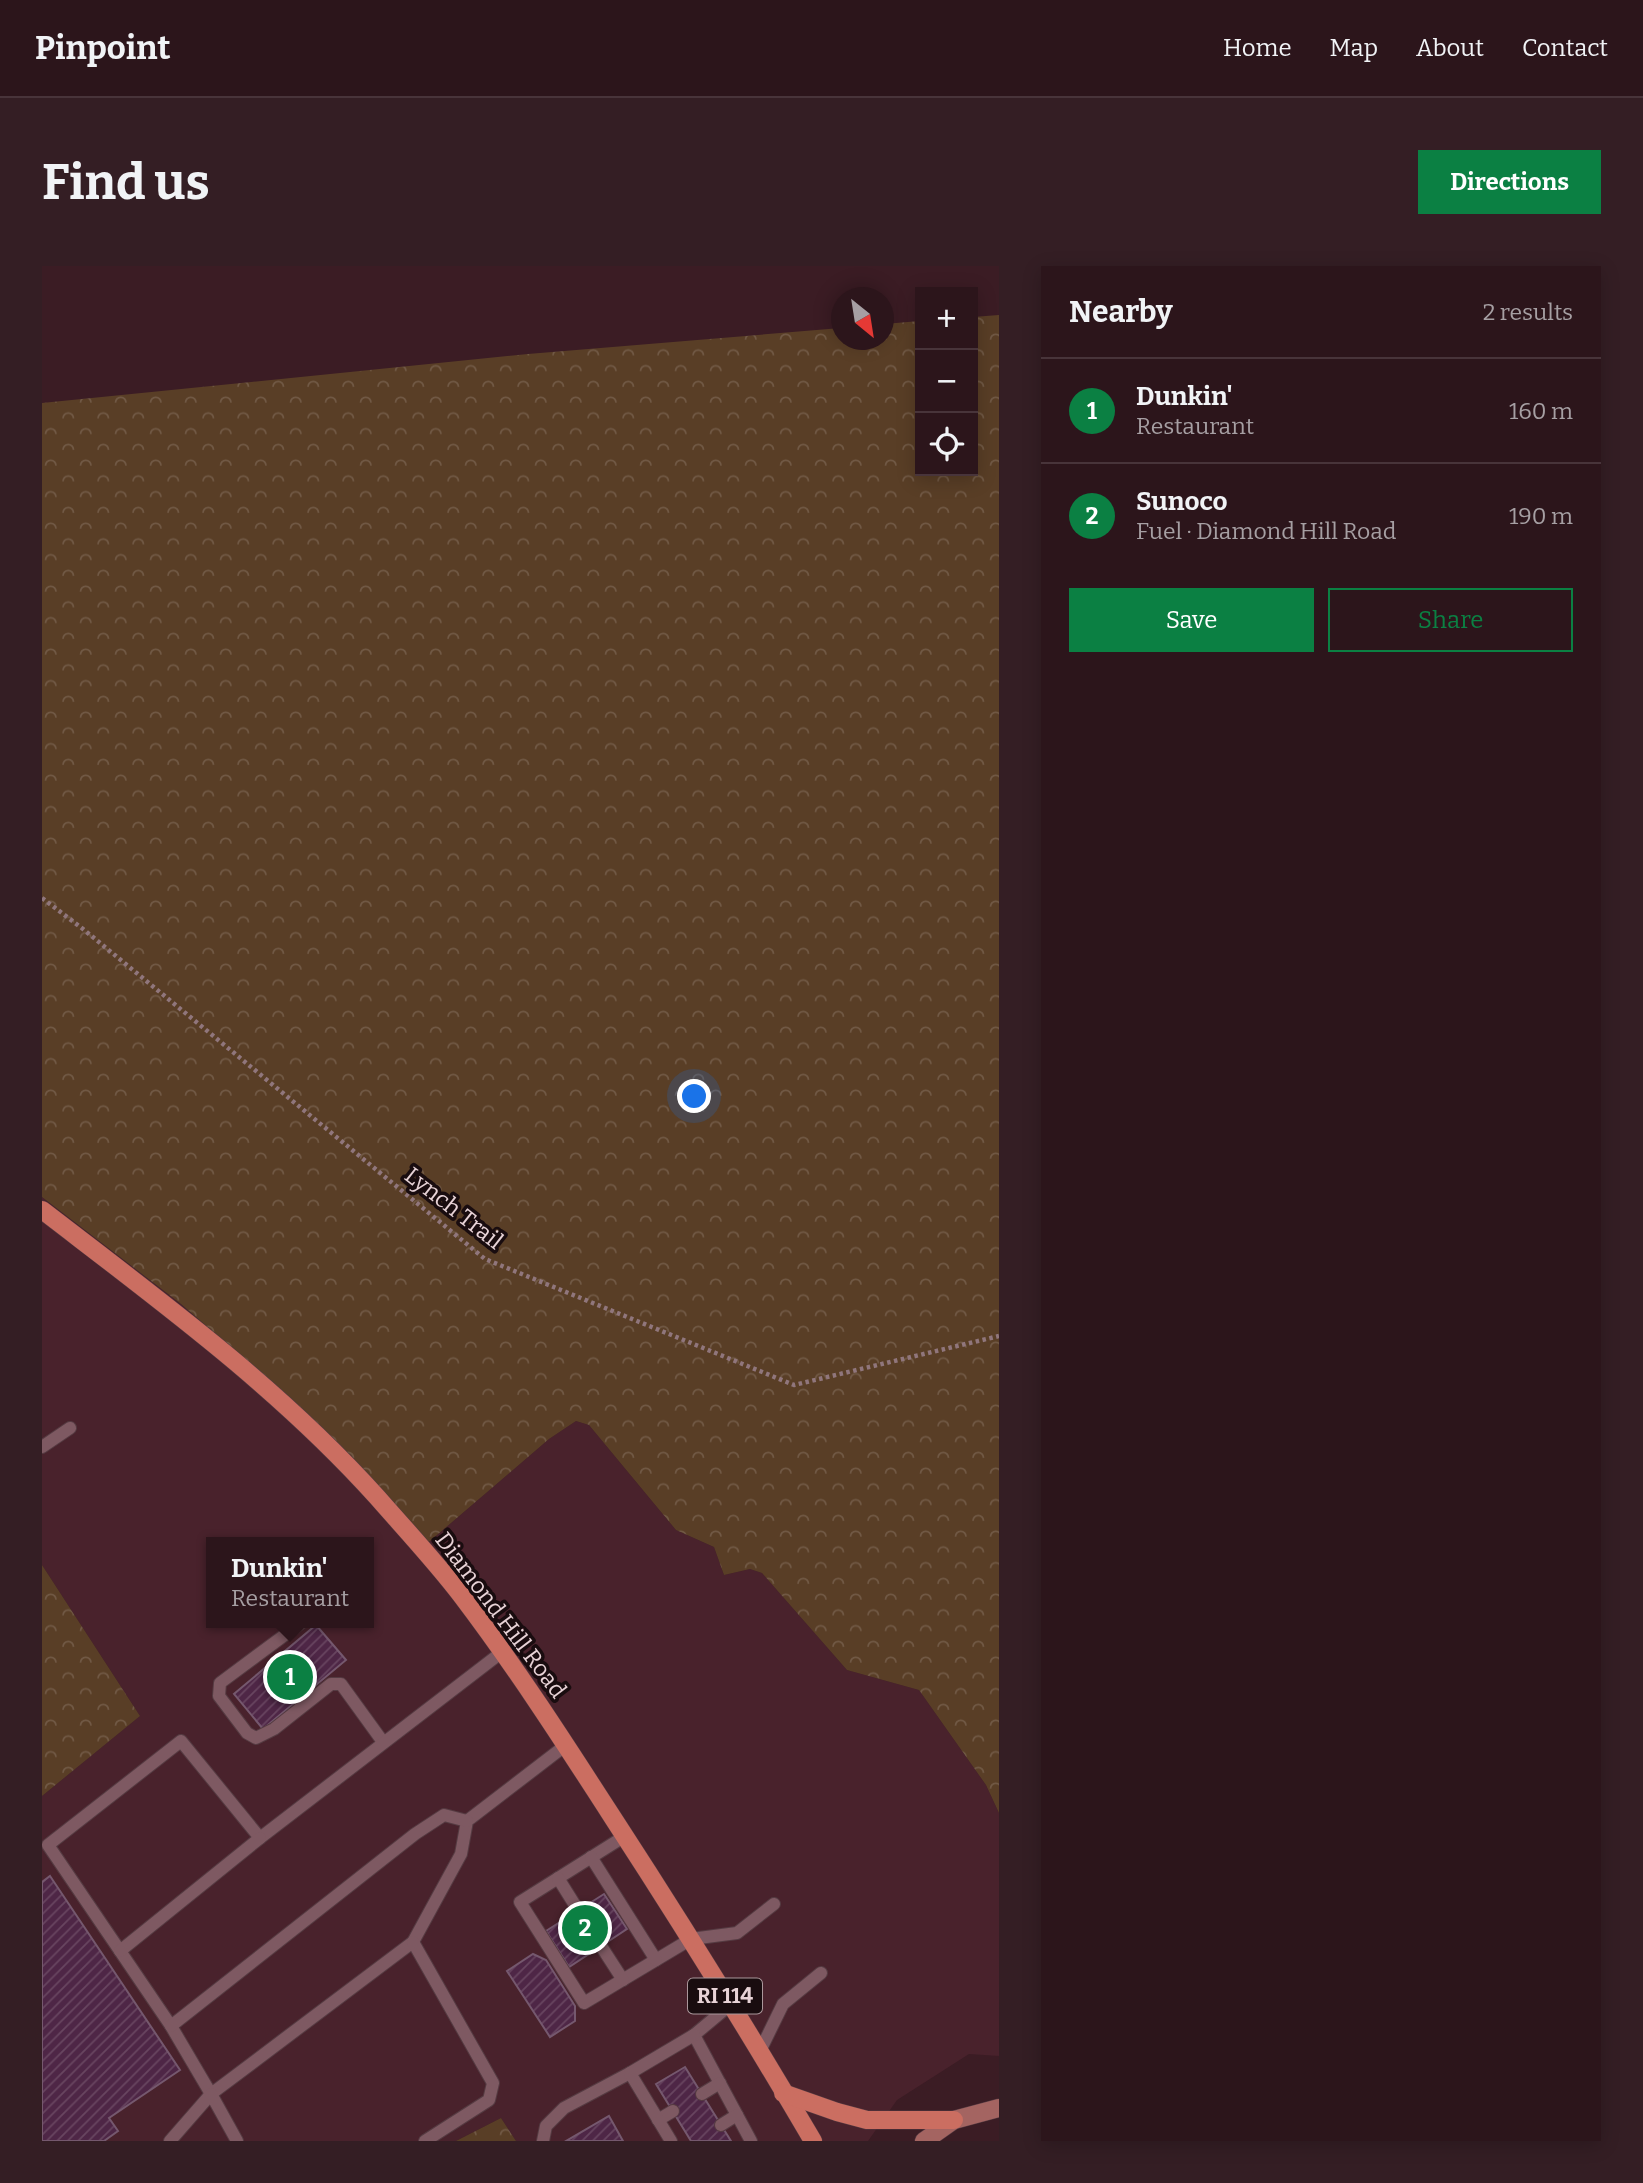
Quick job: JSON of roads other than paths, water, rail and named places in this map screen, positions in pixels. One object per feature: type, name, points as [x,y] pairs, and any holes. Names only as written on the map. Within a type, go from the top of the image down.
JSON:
[{"type":"main road","name":"Diamond Hill Road","points":[[42,1210],[168,1306],[292,1411],[376,1496],[459,1592],[566,1745],[625,1836],[691,1939],[811,2140]]},
{"type":"main road","points":[[783,2093],[867,2120],[954,2120],[999,2108]]},
{"type":"main road","points":[[924,2141],[954,2120]]},
{"type":"lane","points":[[42,1447],[70,1428]]},
{"type":"lane","points":[[293,1628],[220,1683],[219,1696],[247,1733],[256,1738],[274,1729],[331,1684],[341,1684],[383,1742]]},
{"type":"lane","points":[[120,1951],[260,1838],[502,1651]]},
{"type":"lane","points":[[237,2141],[171,2026],[48,1845],[181,1741],[260,1838]]},
{"type":"lane","points":[[170,2141],[211,2094],[413,1942],[461,1854],[467,1821],[566,1745]]},
{"type":"lane","points":[[171,2026],[415,1835],[444,1815],[467,1821]]},
{"type":"lane","points":[[625,1836],[520,1902],[584,2003],[691,1939],[737,1933],[774,1904]]},
{"type":"lane","points":[[591,1857],[656,1960]]},
{"type":"lane","points":[[558,1878],[578,1910]]},
{"type":"lane","points":[[413,1942],[493,2083],[489,2100],[425,2141]]},
{"type":"lane","points":[[601,1946],[622,1980]]},
{"type":"lane","points":[[759,2053],[783,2004],[821,1973]]},
{"type":"lane","points":[[543,2141],[546,2126],[564,2108],[694,2035],[730,2004]]},
{"type":"lane","points":[[694,2035],[751,2141]]},
{"type":"lane","points":[[630,2073],[671,2141]]},
{"type":"lane","points":[[702,2094],[720,2083]]},
{"type":"lane","points":[[658,2120],[673,2111]]},
{"type":"lane","points":[[721,2125],[737,2115]]},
{"type":"place","name":"Dunkin'","points":[[290,1677]]},
{"type":"place","name":"Sunoco","points":[[585,1928]]}]
